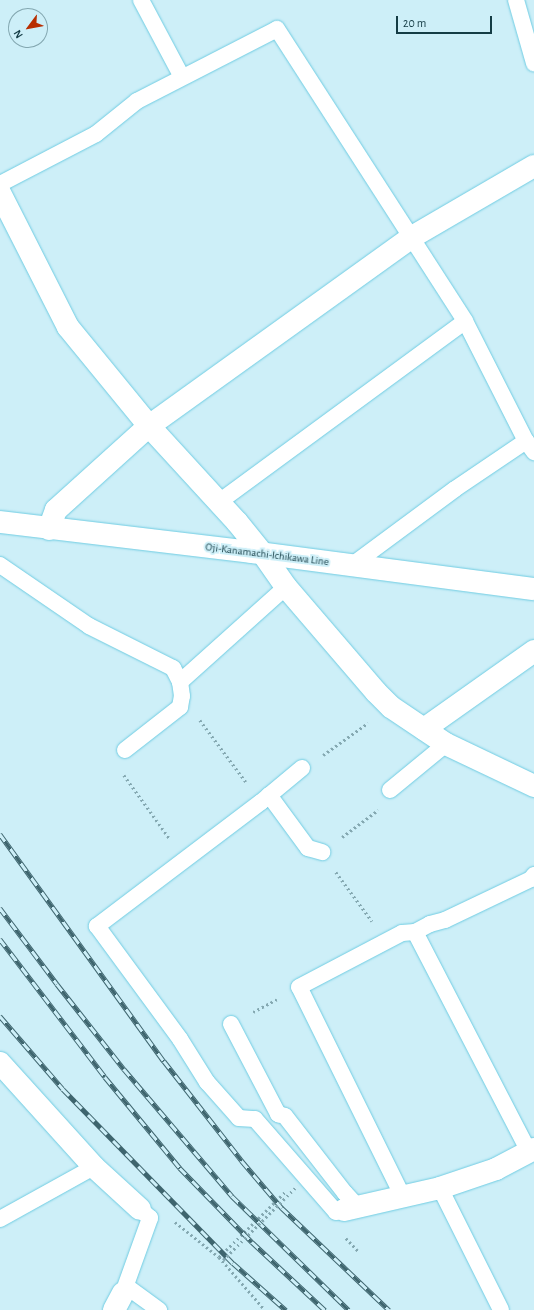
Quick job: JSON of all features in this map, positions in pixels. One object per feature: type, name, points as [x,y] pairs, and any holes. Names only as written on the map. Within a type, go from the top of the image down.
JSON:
[{"type":"street","points":[[49,529],[56,510],[149,426],[412,237],[534,166]]},
{"type":"street","points":[[2,203],[68,327],[149,426],[219,502],[263,554],[286,587],[376,692],[391,706],[446,744],[534,786]]},
{"type":"street","name":"Oji-Kanamachi-Ichikawa Line","points":[[0,525],[49,529],[263,554],[534,589]]},
{"type":"street","points":[[424,729],[534,651]]},
{"type":"street","points":[[0,1063],[94,1167],[140,1209]]},
{"type":"street","points":[[351,1208],[440,1188],[496,1169],[532,1151]]},
{"type":"lane","points":[[141,0],[182,77]]},
{"type":"lane","points":[[516,0],[534,63]]},
{"type":"lane","points":[[0,184],[96,134],[137,101],[277,29],[465,321],[530,446],[455,489],[351,566]]},
{"type":"lane","points":[[219,502],[465,321]]},
{"type":"lane","points":[[0,565],[89,626],[173,668],[181,689],[180,707],[125,750]]},
{"type":"lane","points":[[181,689],[286,587]]},
{"type":"lane","points":[[390,790],[446,744]]},
{"type":"lane","points":[[231,1024],[278,1114],[285,1116],[345,1193],[351,1208],[336,1212],[255,1119],[239,1118],[207,1082],[180,1039],[97,926],[302,768]]},
{"type":"lane","points":[[265,798],[308,848],[322,852]]},
{"type":"lane","points":[[403,1197],[299,987],[402,933],[415,932],[430,924],[445,920],[531,879],[534,875]]},
{"type":"lane","points":[[415,932],[532,1151]]},
{"type":"lane","points":[[0,1219],[94,1167]]},
{"type":"lane","points":[[440,1188],[501,1310]]},
{"type":"lane","points":[[140,1209],[150,1218],[121,1296],[159,1310]]},
{"type":"path","points":[[181,689],[265,798]]},
{"type":"path","points":[[302,768],[312,763],[391,706]]},
{"type":"path","points":[[125,750],[113,759],[184,859]]},
{"type":"path","points":[[386,941],[322,852],[384,805],[387,793],[390,790]]},
{"type":"path","points":[[219,1257],[295,1183]]},
{"type":"path","points":[[219,1257],[223,1260],[298,1186]]},
{"type":"path","points":[[170,1218],[219,1257],[265,1310]]},
{"type":"railway","points":[[0,834],[164,1061],[242,1161],[282,1208],[389,1310]]},
{"type":"railway","points":[[0,908],[57,984],[124,1069],[232,1196],[349,1310]]},
{"type":"railway","points":[[0,939],[105,1077],[180,1168],[252,1242],[325,1310]]},
{"type":"railway","points":[[0,1016],[63,1089],[233,1263],[286,1310]]}]
